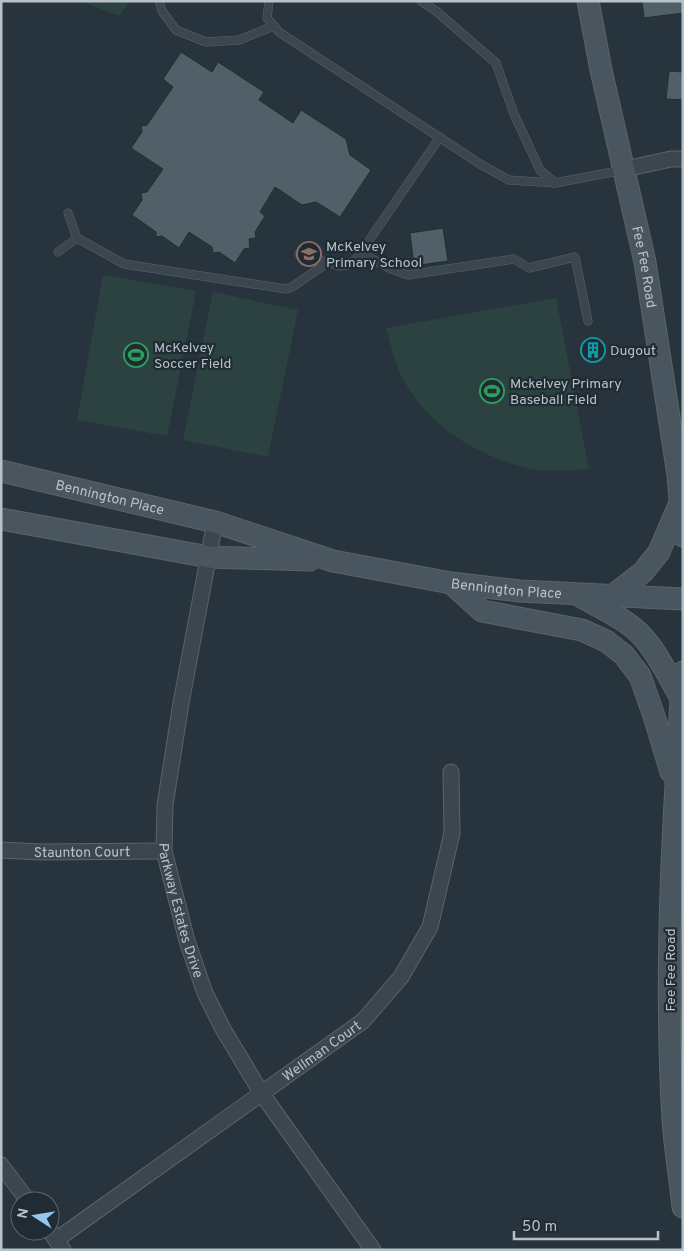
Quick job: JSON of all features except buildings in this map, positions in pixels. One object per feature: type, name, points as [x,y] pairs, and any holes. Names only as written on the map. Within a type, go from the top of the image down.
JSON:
[{"type":"main road","name":"Fee Fee Road","points":[[588,1],[601,70],[645,262],[667,396],[683,536]]},
{"type":"main road","name":"Bennington Place","points":[[1,471],[215,522],[333,561],[451,583],[520,591],[683,600]]},
{"type":"main road","points":[[612,596],[643,572],[659,552],[680,502]]},
{"type":"main road","name":"Bennington Place","points":[[1,519],[209,557],[333,561]]},
{"type":"main road","points":[[451,583],[482,611],[582,630],[606,641],[624,655],[640,676],[675,788]]},
{"type":"main road","points":[[576,594],[620,619],[642,635],[660,661],[681,698]]},
{"type":"main road","name":"Fee Fee Road","points":[[683,672],[675,788],[669,969],[673,1121],[683,1207]]},
{"type":"street","points":[[624,169],[671,159],[683,160]]},
{"type":"street","name":"Parkway Estates Drive","points":[[215,522],[181,703],[165,805],[164,851],[187,941],[205,993],[223,1029],[262,1094],[373,1250]]},
{"type":"street","name":"Wellman Court","points":[[60,1237],[363,1020],[401,977],[430,927],[436,904],[452,833],[451,772]]},
{"type":"street","name":"Staunton Court","points":[[1,850],[40,852],[164,851]]},
{"type":"street","points":[[1,1165],[20,1191]]},
{"type":"lane","points":[[159,1],[162,11],[176,30],[206,42],[239,40],[274,26]]},
{"type":"lane","points":[[269,1],[267,18],[279,32],[480,164],[509,180],[555,183],[624,169]]},
{"type":"lane","points":[[421,1],[436,10],[496,63],[514,114],[540,170],[555,183]]},
{"type":"lane","points":[[299,254],[339,266],[348,265],[357,258],[440,137]]},
{"type":"lane","points":[[68,213],[77,238],[124,264],[286,289],[292,287],[327,263]]},
{"type":"lane","points":[[58,252],[77,238]]},
{"type":"lane","points":[[361,253],[391,269],[408,275],[514,260],[528,268],[575,257],[588,321]]},
{"type":"green space","points":[[81,1],[130,1],[119,16]]},
{"type":"green space","name":"McKelvey Soccer Field","points":[[103,275],[196,291],[167,436],[77,420]]},
{"type":"green space","name":"McKelvey Soccer Field","points":[[213,292],[298,310],[268,457],[183,440]]},
{"type":"green space","name":"Mckelvey Primary Baseball Field","points":[[556,298],[589,469],[545,471],[519,466],[499,459],[461,440],[443,427],[414,396],[400,373],[386,328]]},
{"type":"place","name":"McKelvey Primary School","points":[[309,254]]},
{"type":"place","name":"Dugout","points":[[593,350]]},
{"type":"place","name":"McKelvey Soccer Field","points":[[136,355]]},
{"type":"place","name":"Mckelvey Primary Baseball Field","points":[[492,391]]}]
